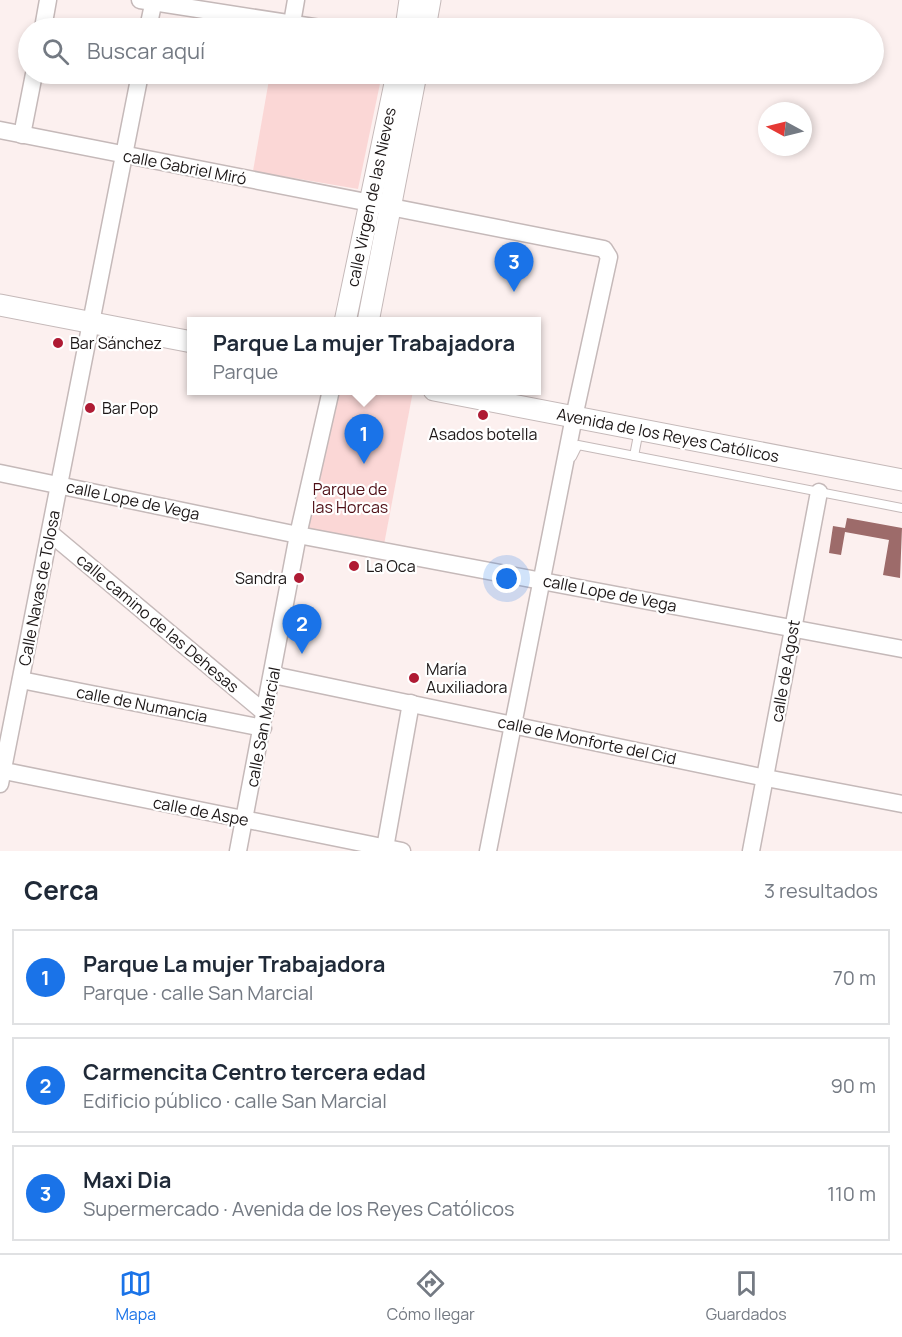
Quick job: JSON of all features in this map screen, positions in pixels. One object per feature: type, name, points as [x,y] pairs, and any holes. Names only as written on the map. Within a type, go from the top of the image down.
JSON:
[{"type":"street","points":[[45,18],[48,0]]},
{"type":"street","points":[[293,18],[296,0]]},
{"type":"street","points":[[407,18],[410,0]]},
{"type":"street","points":[[427,18],[430,0]]},
{"type":"street","points":[[148,18],[149,1],[260,18]]},
{"type":"street","points":[[22,135],[32,84]]},
{"type":"street","name":"Calle Navas de Tolosa","points":[[1,775],[138,84]]},
{"type":"street","name":"calle Virgen de las Nieves","points":[[346,317],[395,84]]},
{"type":"street","name":"calle Virgen de las Nieves","points":[[369,317],[414,84]]},
{"type":"street","name":"calle Gabriel Miró","points":[[0,130],[604,249],[609,257],[574,417],[488,851]]},
{"type":"street","points":[[0,305],[187,341]]},
{"type":"street","name":"calle San Marcial","points":[[238,851],[298,535],[330,395]]},
{"type":"street","name":"Avenida de los Reyes Católicos","points":[[460,395],[902,480]]},
{"type":"street","name":"calle Lope de Vega","points":[[0,473],[298,535],[542,579],[902,650]]},
{"type":"street","name":"calle de Agost","points":[[751,851],[819,492]]},
{"type":"street","name":"calle camino de las Dehesas","points":[[50,533],[264,720]]},
{"type":"street","name":"calle de Monforte del Cid","points":[[273,675],[513,723],[766,778],[902,804]]},
{"type":"street","name":"calle de Numancia","points":[[21,680],[264,720]]},
{"type":"street","points":[[384,848],[411,703]]},
{"type":"street","name":"calle de Aspe","points":[[1,775],[402,851]]},
{"type":"lane","points":[[634,456],[639,429]]},
{"type":"lane","points":[[563,473],[578,445],[902,508]]},
{"type":"green space","points":[[268,84],[380,84],[358,189],[253,171]]},
{"type":"green space","name":"Parque de las Horcas","points":[[330,395],[412,395],[383,550],[298,535]]},
{"type":"building","points":[[847,518],[902,528],[900,578],[883,575],[889,540],[845,532],[841,555],[829,553],[833,526],[845,528]]},
{"type":"place","name":"Maxi Dia","points":[[514,292]]},
{"type":"place","name":"Bar Sánchez","points":[[58,343]]},
{"type":"place","name":"Bar Pop","points":[[90,408]]},
{"type":"place","name":"Asados botella","points":[[483,415]]},
{"type":"place","name":"Parque La mujer Trabajadora","points":[[364,464]]},
{"type":"place","name":"La Oca","points":[[354,566]]},
{"type":"place","name":"Sandra","points":[[299,578]]},
{"type":"place","name":"Carmencita Centro tercera edad","points":[[302,654]]},
{"type":"place","name":"María Auxiliadora","points":[[414,678]]}]
